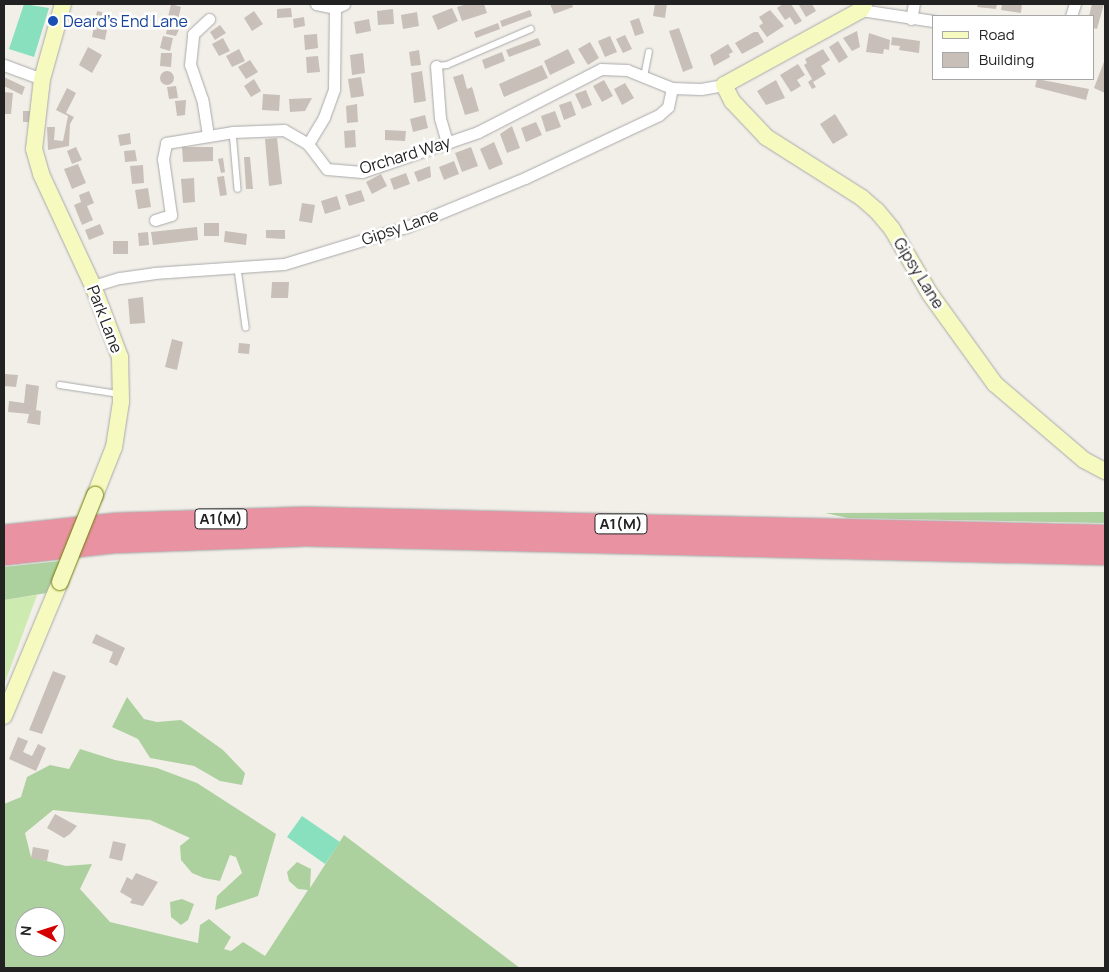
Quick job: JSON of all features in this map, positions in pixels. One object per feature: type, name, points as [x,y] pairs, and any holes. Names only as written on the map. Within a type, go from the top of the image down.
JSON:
[{"type":"highway","name":"A1(M)","points":[[4,535],[116,523],[304,517],[1105,535]]},
{"type":"highway","name":"A1(M)","points":[[4,554],[115,542],[302,535],[1105,554]]},
{"type":"street","name":"Park Lane","points":[[4,716],[114,447],[121,394],[120,357],[93,286],[41,174],[34,149],[42,79],[63,4]]},
{"type":"street","points":[[308,144],[324,117],[334,89],[340,6],[316,4]]},
{"type":"street","points":[[912,19],[914,4]]},
{"type":"street","points":[[724,85],[863,7],[912,19],[932,21]]},
{"type":"street","points":[[208,135],[202,98],[190,65],[193,34],[209,19]]},
{"type":"street","points":[[4,65],[42,79]]},
{"type":"street","points":[[436,66],[440,118],[447,143]]},
{"type":"street","name":"Orchard Way","points":[[155,220],[171,215],[163,159],[166,143],[233,132],[284,130],[308,144],[327,169],[362,172],[478,132],[601,69],[627,70],[672,88],[701,89],[724,85]]},
{"type":"street","name":"Gipsy Lane","points":[[724,85],[743,115],[766,137],[862,198],[877,211],[892,229],[930,294],[995,384],[1084,460],[1105,471]]},
{"type":"street","name":"Gipsy Lane","points":[[93,286],[120,278],[154,273],[238,269],[284,264],[406,228],[475,199],[659,115],[668,107],[672,88]]},
{"type":"lane","points":[[436,66],[447,65],[531,29]]},
{"type":"lane","points":[[644,77],[649,52]]},
{"type":"lane","points":[[233,132],[238,189]]},
{"type":"lane","points":[[238,269],[246,327]]},
{"type":"lane","points":[[60,385],[121,394]]},
{"type":"green space","points":[[24,4],[49,8],[34,57],[9,49]]},
{"type":"green space","points":[[1105,512],[1105,523],[848,518],[825,513]]},
{"type":"green space","points":[[61,561],[47,593],[4,600],[4,567]]},
{"type":"green space","points":[[37,595],[4,685],[4,600]]},
{"type":"green space","points":[[127,697],[144,719],[157,722],[181,720],[223,750],[245,773],[242,785],[220,781],[194,766],[150,758],[138,739],[112,727]]},
{"type":"green space","points":[[80,749],[115,760],[157,768],[197,783],[276,834],[258,896],[215,910],[217,896],[242,873],[236,857],[230,855],[220,881],[204,878],[192,873],[181,860],[180,846],[190,838],[150,820],[53,810],[25,833],[31,857],[66,866],[92,864],[80,889],[110,922],[198,943],[200,925],[209,919],[231,937],[224,949],[231,951],[243,942],[265,956],[308,890],[298,889],[289,881],[287,872],[297,862],[311,869],[310,888],[344,835],[520,968],[4,968],[4,804],[21,797],[27,777],[50,765],[69,769]]},
{"type":"green space","points":[[302,816],[340,842],[325,864],[287,837]]},
{"type":"green space","points":[[182,899],[194,904],[188,920],[181,925],[171,917],[170,902]]},
{"type":"building","points":[[171,4],[181,7],[178,19],[168,17]]},
{"type":"building","points":[[467,4],[484,4],[487,13],[462,21],[457,7]]},
{"type":"building","points":[[550,4],[572,4],[573,7],[554,14]]},
{"type":"building","points":[[655,4],[667,4],[665,18],[653,16]]},
{"type":"building","points":[[783,4],[791,4],[802,21],[795,25],[790,17],[785,20],[777,8]]},
{"type":"building","points":[[812,4],[816,11],[806,17],[799,5]]},
{"type":"building","points":[[978,4],[997,4],[996,9],[977,7]]},
{"type":"building","points":[[1002,4],[1022,4],[1021,13],[1001,10]]},
{"type":"building","points":[[1092,4],[1104,4],[1097,29],[1094,28],[1094,15],[1089,15]]},
{"type":"building","points":[[291,8],[292,17],[277,18],[277,9]]},
{"type":"building","points":[[452,8],[458,21],[438,30],[432,16]]},
{"type":"building","points":[[393,9],[394,24],[378,25],[377,11]]},
{"type":"building","points":[[530,10],[532,16],[502,27],[500,21]]},
{"type":"building","points":[[770,10],[784,26],[767,37],[759,26],[763,23],[759,17]]},
{"type":"building","points":[[97,11],[110,14],[105,40],[92,37]]},
{"type":"building","points":[[254,11],[263,24],[252,31],[244,18]]},
{"type":"building","points":[[417,12],[419,26],[403,29],[401,15]]},
{"type":"building","points":[[304,17],[305,26],[294,28],[293,19]]},
{"type":"building","points":[[639,18],[644,33],[635,36],[630,21]]},
{"type":"building","points":[[169,19],[182,23],[176,36],[166,34]]},
{"type":"building","points":[[369,19],[371,31],[356,34],[354,22]]},
{"type":"building","points":[[498,23],[500,29],[476,38],[474,32]]},
{"type":"building","points":[[220,25],[226,33],[215,40],[210,32]]},
{"type":"building","points":[[679,28],[693,68],[683,72],[669,31]]},
{"type":"building","points":[[857,31],[860,47],[852,51],[843,38]]},
{"type":"building","points":[[754,32],[758,32],[764,42],[742,54],[735,43]]},
{"type":"building","points":[[869,33],[890,40],[889,50],[884,49],[883,54],[866,52]]},
{"type":"building","points":[[317,34],[318,48],[305,50],[304,35]]},
{"type":"building","points":[[625,35],[632,49],[623,53],[616,39]]},
{"type":"building","points":[[163,36],[173,38],[170,51],[160,48]]},
{"type":"building","points":[[610,36],[617,52],[605,57],[598,41]]},
{"type":"building","points":[[892,37],[920,41],[919,53],[899,50],[900,46],[891,45]]},
{"type":"building","points":[[223,38],[230,51],[219,56],[212,44]]},
{"type":"building","points":[[538,38],[541,45],[509,57],[506,50]]},
{"type":"building","points":[[838,41],[848,57],[839,63],[829,47]]},
{"type":"building","points":[[590,42],[599,58],[588,65],[578,49]]},
{"type":"building","points":[[728,44],[733,52],[729,54],[730,57],[714,66],[710,55]]},
{"type":"building","points":[[88,47],[102,55],[92,73],[79,65]]},
{"type":"building","points":[[239,49],[245,61],[232,67],[226,56]]},
{"type":"building","points":[[568,49],[575,63],[550,75],[544,61]]},
{"type":"building","points":[[823,49],[830,60],[821,66],[826,74],[813,82],[816,87],[812,89],[808,82],[812,79],[804,65],[807,63],[805,59]]},
{"type":"building","points":[[419,50],[421,65],[411,66],[409,52]]},
{"type":"building","points":[[502,52],[505,61],[485,69],[482,60]]},
{"type":"building","points":[[161,53],[172,53],[171,67],[160,66]]},
{"type":"building","points":[[363,53],[365,73],[352,75],[350,55]]},
{"type":"building","points":[[318,56],[320,72],[307,73],[306,57]]},
{"type":"building","points":[[1105,59],[1105,93],[1094,88]]},
{"type":"building","points":[[250,60],[258,72],[246,79],[238,67]]},
{"type":"building","points":[[798,64],[805,75],[797,80],[801,86],[791,92],[780,75]]},
{"type":"building","points":[[542,65],[548,78],[504,97],[499,84]]},
{"type":"building","points":[[164,71],[170,71],[174,78],[170,85],[164,85],[160,81],[160,75]]},
{"type":"building","points":[[422,71],[426,101],[414,103],[411,73]]},
{"type":"building","points":[[463,74],[467,89],[472,87],[479,111],[465,115],[453,77]]},
{"type":"building","points":[[4,77],[25,87],[22,95],[4,86]]},
{"type":"building","points":[[361,77],[364,96],[351,98],[348,79]]},
{"type":"building","points":[[254,79],[261,91],[251,97],[244,86]]},
{"type":"building","points":[[604,80],[613,96],[602,102],[593,86]]},
{"type":"building","points":[[776,80],[785,98],[766,105],[757,91]]},
{"type":"building","points":[[1037,80],[1042,80],[1089,89],[1086,100],[1035,87]]},
{"type":"building","points":[[625,83],[634,98],[622,105],[614,89]]},
{"type":"building","points":[[176,86],[178,98],[169,99],[167,87]]},
{"type":"building","points":[[67,88],[76,93],[66,113],[74,117],[70,124],[69,146],[48,150],[47,127],[55,127],[54,140],[63,141],[68,116],[56,110]]},
{"type":"building","points":[[586,90],[592,105],[582,109],[575,94]]},
{"type":"building","points":[[4,92],[13,93],[11,114],[4,114]]},
{"type":"building","points":[[263,94],[280,95],[279,111],[262,110]]},
{"type":"building","points":[[312,98],[305,111],[290,112],[289,99]]},
{"type":"building","points":[[186,100],[185,115],[177,116],[175,101]]},
{"type":"building","points":[[571,101],[576,115],[564,120],[559,105]]},
{"type":"building","points":[[357,104],[358,122],[347,123],[346,106]]},
{"type":"building","points":[[23,111],[31,111],[31,122],[23,122]]},
{"type":"building","points":[[555,111],[561,127],[546,132],[541,116]]},
{"type":"building","points":[[835,114],[848,135],[833,144],[820,124]]},
{"type":"building","points":[[425,115],[428,128],[413,132],[410,119]]},
{"type":"building","points":[[536,122],[542,135],[526,142],[521,128]]},
{"type":"building","points":[[512,126],[520,148],[507,153],[500,134]]},
{"type":"building","points":[[355,130],[356,147],[345,148],[344,131]]},
{"type":"building","points":[[385,130],[406,131],[405,141],[385,140]]},
{"type":"building","points":[[130,133],[131,144],[120,146],[118,135]]},
{"type":"building","points":[[277,138],[282,184],[269,186],[265,139]]},
{"type":"building","points":[[494,142],[503,164],[489,170],[480,149]]},
{"type":"building","points":[[76,147],[82,160],[72,164],[67,151]]},
{"type":"building","points":[[182,147],[213,147],[213,161],[183,162]]},
{"type":"building","points":[[471,147],[478,166],[462,172],[455,153]]},
{"type":"building","points":[[135,150],[137,161],[125,162],[124,151]]},
{"type":"building","points":[[244,157],[250,157],[253,189],[246,189]]},
{"type":"building","points":[[223,158],[225,172],[221,173],[218,159]]},
{"type":"building","points":[[454,161],[459,174],[444,180],[439,167]]},
{"type":"building","points":[[78,164],[86,183],[72,189],[64,169]]},
{"type":"building","points":[[143,165],[144,183],[132,184],[130,166]]},
{"type":"building","points":[[430,166],[431,177],[418,182],[414,172]]},
{"type":"building","points":[[406,173],[410,184],[394,190],[390,179]]},
{"type":"building","points":[[381,174],[387,186],[372,194],[366,182]]},
{"type":"building","points":[[224,176],[227,195],[220,196],[217,177]]},
{"type":"building","points":[[194,178],[195,202],[183,203],[181,179]]},
{"type":"building","points":[[148,188],[151,207],[138,209],[135,190]]},
{"type":"building","points":[[361,190],[365,201],[349,206],[345,195]]},
{"type":"building","points":[[89,191],[94,203],[87,206],[93,220],[82,225],[74,205],[81,202],[79,195]]},
{"type":"building","points":[[337,196],[341,209],[325,214],[321,201]]},
{"type":"building","points":[[302,203],[315,205],[312,223],[299,221]]},
{"type":"building","points":[[204,223],[219,223],[219,236],[204,236]]},
{"type":"building","points":[[100,224],[104,234],[89,240],[85,230]]},
{"type":"building","points":[[197,227],[198,240],[153,245],[151,232]]},
{"type":"building","points":[[266,230],[285,230],[285,239],[266,238]]},
{"type":"building","points":[[225,231],[247,234],[246,245],[224,242]]},
{"type":"building","points":[[148,232],[149,245],[139,246],[138,233]]},
{"type":"building","points":[[113,241],[128,241],[128,254],[113,254]]},
{"type":"building","points":[[272,282],[289,282],[288,298],[271,298]]},
{"type":"building","points":[[143,297],[145,323],[130,324],[128,299]]},
{"type":"building","points":[[172,339],[183,342],[177,370],[165,367]]},
{"type":"building","points":[[239,343],[250,344],[249,354],[238,353]]},
{"type":"building","points":[[5,374],[18,375],[16,387],[4,386]]},
{"type":"building","points":[[26,384],[39,386],[36,410],[41,411],[40,425],[27,423],[29,414],[8,412],[9,401],[24,403]]},
{"type":"building","points":[[96,634],[125,648],[117,666],[109,662],[113,652],[92,643]]},
{"type":"building","points":[[53,671],[66,676],[42,734],[29,730]]},
{"type":"building","points":[[18,737],[28,741],[23,752],[32,756],[38,744],[46,748],[36,771],[9,759]]},
{"type":"building","points":[[55,814],[77,826],[64,838],[47,828]]},
{"type":"building","points":[[113,841],[126,844],[122,861],[109,858]]},
{"type":"building","points":[[33,847],[49,850],[47,861],[31,858]]},
{"type":"building","points":[[136,873],[158,882],[143,906],[130,903],[132,899],[120,892],[127,877],[132,880]]},
{"type":"place","name":"Deard's End Lane","points":[[53,21]]}]
